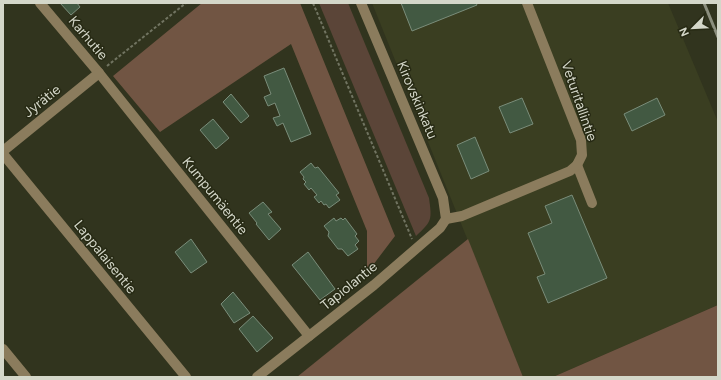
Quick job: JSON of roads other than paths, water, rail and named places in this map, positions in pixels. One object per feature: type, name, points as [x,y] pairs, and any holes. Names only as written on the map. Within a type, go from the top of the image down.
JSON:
[{"type":"street","name":"Karhutie","points":[[40,3],[99,73]]},
{"type":"street","name":"Kirovskinkatu","points":[[361,3],[442,198],[446,219]]},
{"type":"street","name":"Veturitallintie","points":[[527,3],[581,140],[582,155],[577,165]]},
{"type":"street","name":"Jyrätie","points":[[3,151],[99,73]]},
{"type":"street","name":"Kumpumäentie","points":[[99,73],[310,336]]},
{"type":"street","name":"Lappalaisentie","points":[[3,154],[186,377]]},
{"type":"street","points":[[446,219],[462,216],[570,171],[577,165],[592,203]]},
{"type":"street","name":"Tapiolantie","points":[[257,377],[310,336],[440,228],[446,219]]},
{"type":"street","points":[[3,349],[26,377]]},
{"type":"railway","points":[[704,3],[718,37]]}]
